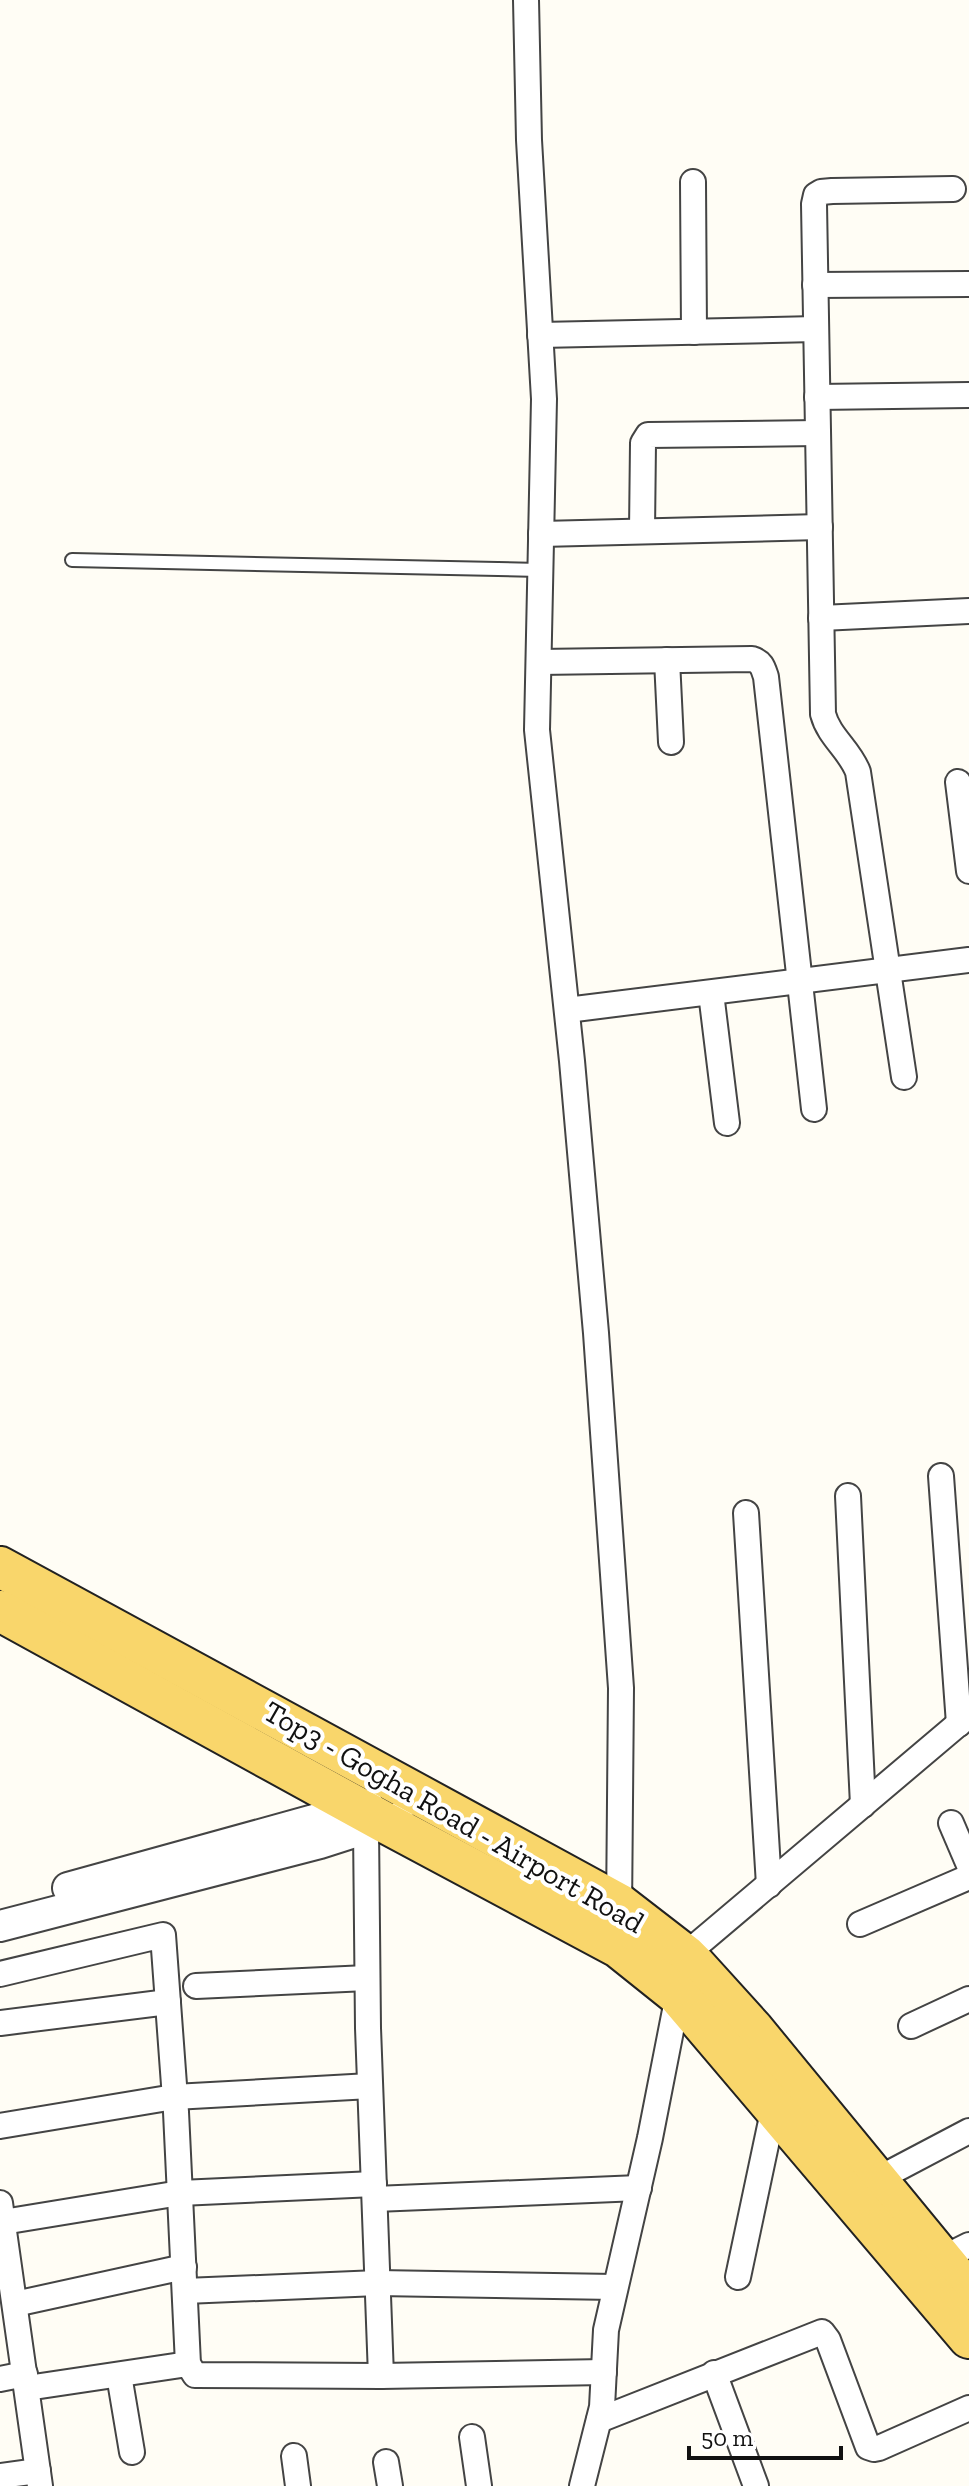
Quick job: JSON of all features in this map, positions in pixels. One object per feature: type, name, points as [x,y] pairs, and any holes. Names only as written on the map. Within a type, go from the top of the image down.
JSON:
[{"type":"main road","name":"Top3 - Gogha Road - Airport Road","points":[[0,1567],[619,1904],[674,1976],[753,2029],[876,2180],[955,2252],[969,2292]]},
{"type":"main road","points":[[0,1611],[370,1819],[674,1976],[774,2107],[969,2338]]},
{"type":"street","points":[[526,0],[529,140],[544,399],[537,730],[567,1010],[596,1333],[621,1688],[618,1947]]},
{"type":"street","points":[[693,182],[694,332]]},
{"type":"street","points":[[904,1077],[858,772],[847,749],[826,725],[823,714],[814,204],[816,195],[821,192],[953,189]]},
{"type":"street","points":[[815,285],[969,284]]},
{"type":"street","points":[[540,335],[816,329]]},
{"type":"street","points":[[817,397],[969,395]]},
{"type":"street","points":[[642,531],[643,443],[648,435],[818,433]]},
{"type":"street","points":[[541,534],[820,527]]},
{"type":"street","points":[[821,618],[969,611]]},
{"type":"street","points":[[539,662],[752,659],[763,667],[814,1109]]},
{"type":"street","points":[[667,660],[671,742]]},
{"type":"street","points":[[958,782],[969,871]]},
{"type":"street","points":[[567,1010],[969,960]]},
{"type":"street","points":[[711,993],[727,1123]]},
{"type":"street","points":[[582,2486],[599,2420],[606,2330],[639,2188],[674,1976],[769,1885],[964,1720],[941,1476]]},
{"type":"street","points":[[848,1496],[863,1805]]},
{"type":"street","points":[[746,1513],[769,1885]]},
{"type":"street","points":[[0,1926],[320,1843],[424,1797]]},
{"type":"street","points":[[0,1906],[370,1819]]},
{"type":"street","points":[[370,1819],[367,1978],[381,2376]]},
{"type":"street","points":[[951,1823],[969,1865]]},
{"type":"street","points":[[860,1924],[969,1877]]},
{"type":"street","points":[[0,1974],[163,1935],[188,2364],[195,2375],[604,2372]]},
{"type":"street","points":[[196,1986],[367,1978]]},
{"type":"street","points":[[911,2026],[969,1999]]},
{"type":"street","points":[[0,2023],[168,2002]]},
{"type":"street","points":[[0,2126],[174,2097],[370,2086]]},
{"type":"street","points":[[738,2277],[774,2107]]},
{"type":"street","points":[[876,2180],[969,2131]]},
{"type":"street","points":[[0,2476],[39,2478],[26,2381],[9,2296],[1,2209],[180,2193],[639,2188]]},
{"type":"street","points":[[9,2296],[184,2279],[615,2287]]},
{"type":"street","points":[[599,2420],[822,2332],[828,2340],[868,2447],[879,2448],[969,2408]]},
{"type":"street","points":[[0,2379],[26,2381],[119,2375],[188,2364]]},
{"type":"street","points":[[714,2373],[756,2486]]},
{"type":"street","points":[[119,2375],[132,2452]]},
{"type":"street","points":[[472,2437],[479,2486]]},
{"type":"street","points":[[294,2456],[298,2486]]},
{"type":"lane","points":[[72,560],[540,570]]}]
